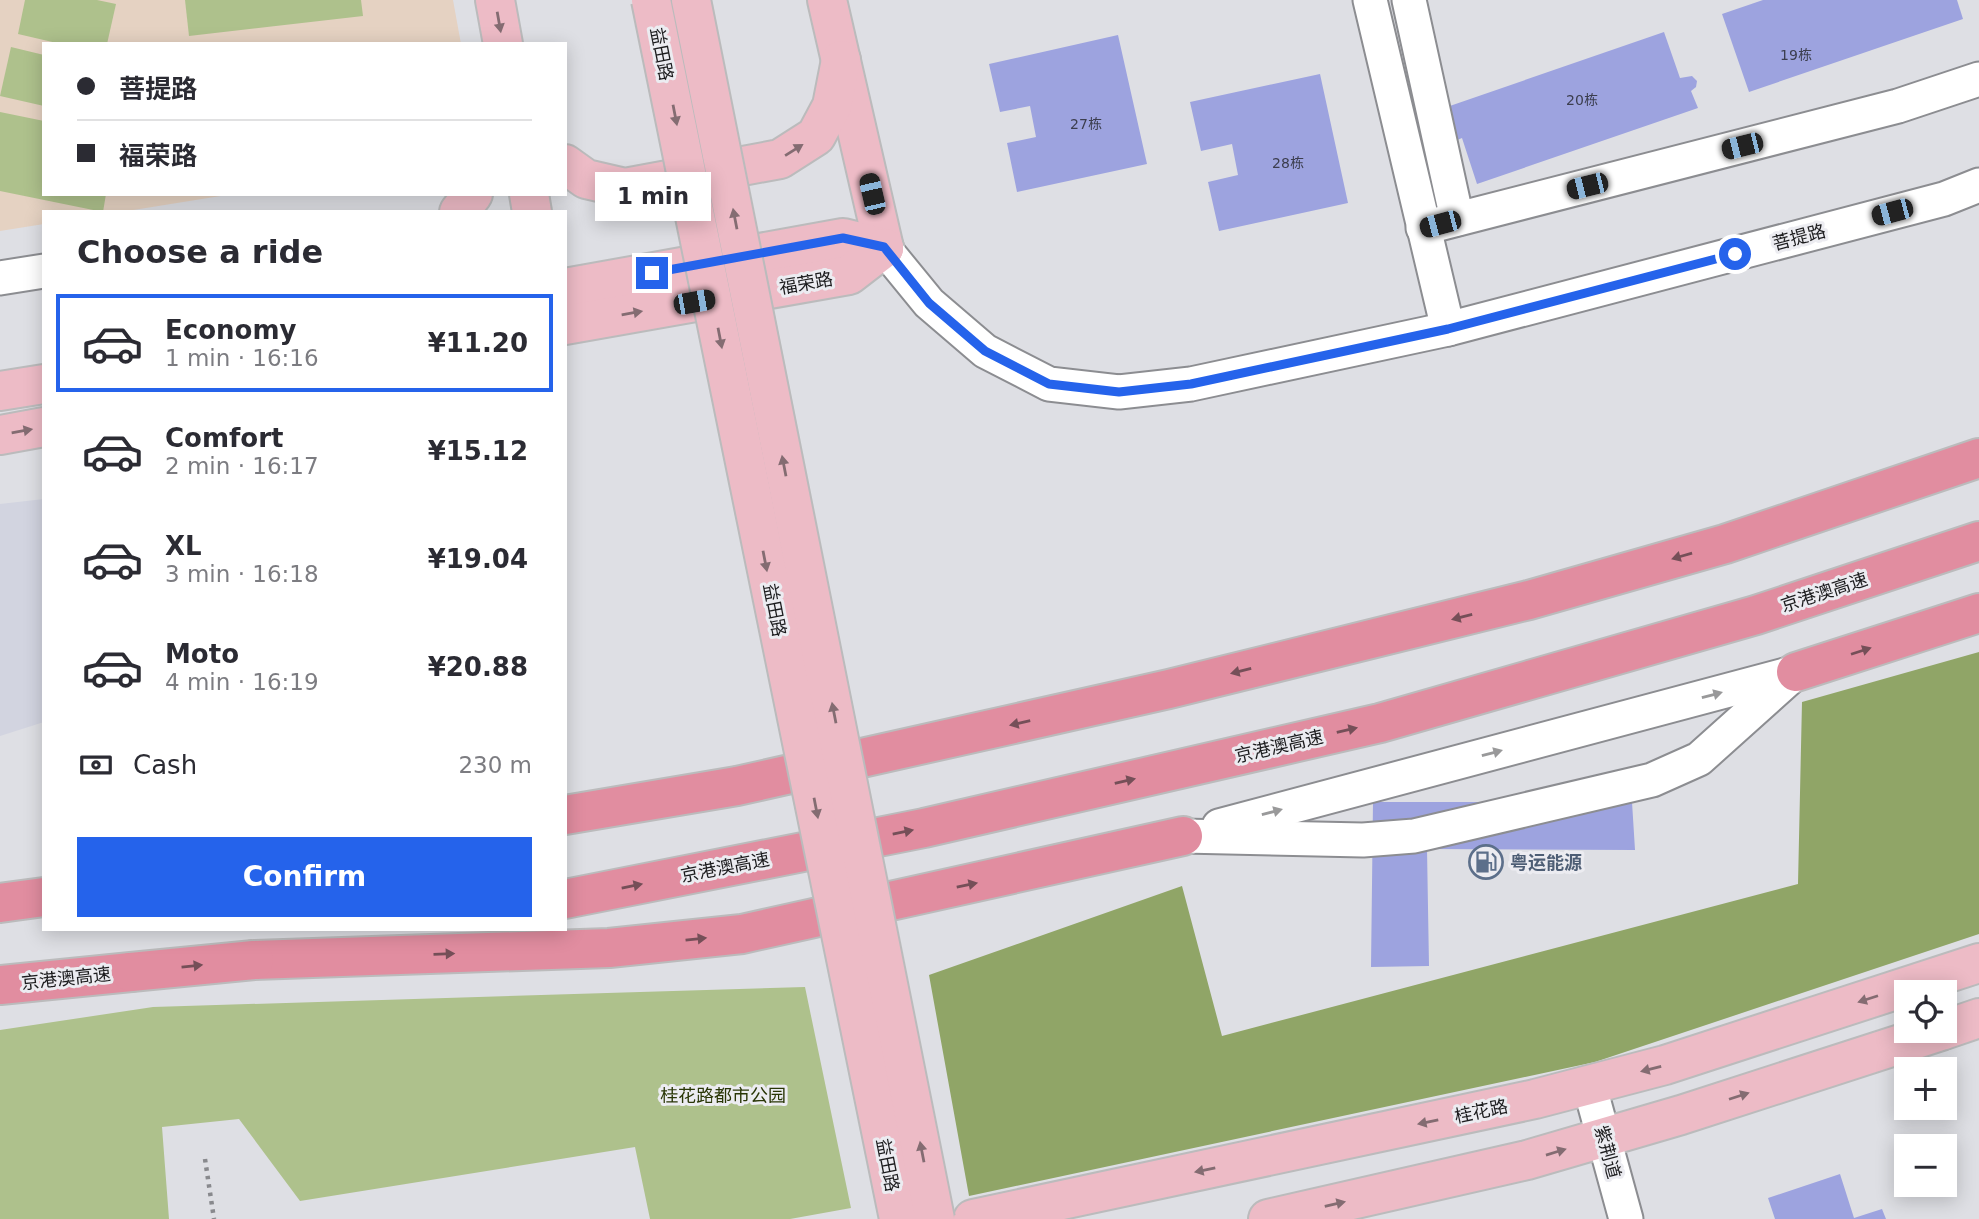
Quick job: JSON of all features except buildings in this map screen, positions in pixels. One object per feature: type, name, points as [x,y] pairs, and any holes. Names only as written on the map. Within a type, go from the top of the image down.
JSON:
[{"type":"highway","points":[[1725,544],[1979,430]]},
{"type":"highway","points":[[567,815],[737,786],[1169,689],[1529,600],[1725,544],[1979,458]]},
{"type":"highway","name":"京港澳高速","points":[[567,899],[924,828],[1380,723],[1756,615],[1979,541]]},
{"type":"highway","points":[[1797,672],[1979,613]]},
{"type":"highway","points":[[254,960],[609,948],[742,934],[1183,836]]},
{"type":"highway","points":[[0,903],[42,897]]},
{"type":"highway","points":[[254,960],[400,931]]},
{"type":"highway","name":"京港澳高速","points":[[0,985],[254,960]]},
{"type":"main road","points":[[495,0],[503,42]]},
{"type":"main road","name":"益田路","points":[[651,0],[899,1219]]},
{"type":"main road","name":"益田路","points":[[691,0],[935,1219]]},
{"type":"main road","points":[[567,288],[843,238],[884,247],[827,0]]},
{"type":"main road","points":[[567,165],[586,179],[625,188],[780,159],[817,136],[832,106],[841,60]]},
{"type":"main road","name":"福荣路","points":[[567,325],[849,275],[884,247]]},
{"type":"main road","points":[[0,391],[42,384]]},
{"type":"main road","points":[[0,435],[42,427]]},
{"type":"main road","name":"桂花路","points":[[973,1219],[1515,1103],[1665,1065],[1979,963]]},
{"type":"main road","points":[[1957,1025],[1979,1018]]},
{"type":"main road","points":[[1268,1219],[1527,1160],[1902,1043]]},
{"type":"street","points":[[1370,0],[1448,329]]},
{"type":"street","points":[[1409,0],[1457,219]]},
{"type":"street","points":[[1423,228],[1898,106],[1979,79]]},
{"type":"street","name":"菩提路","points":[[884,247],[929,303],[985,351],[1049,384],[1119,392],[1191,384],[1448,329],[1944,199],[1979,185]]},
{"type":"street","points":[[0,278],[42,271]]},
{"type":"street","points":[[1183,836],[1797,672]]},
{"type":"street","points":[[1183,836],[1363,840],[1414,836],[1652,780],[1699,759],[1797,672]]},
{"type":"street","name":"紫荆道","points":[[1590,1084],[1626,1219]]},
{"type":"path","points":[[205,1159],[214,1219]]},
{"type":"shaded area","points":[[0,0],[453,0],[461,42],[42,42],[42,196],[221,196],[133,210],[42,210],[42,224],[0,231]]},
{"type":"shaded area","points":[[42,499],[42,723],[0,736],[0,504]]},
{"type":"green space","points":[[25,0],[97,0],[116,4],[107,42],[52,42],[18,34]]},
{"type":"green space","points":[[185,0],[361,0],[363,16],[189,36]]},
{"type":"green space","points":[[11,47],[42,55],[42,106],[0,96]]},
{"type":"green space","points":[[0,112],[42,121],[42,196],[106,196],[103,210],[93,210],[0,191]]},
{"type":"green space","points":[[1979,652],[1979,934],[1595,1062],[969,1196],[929,975],[1182,886],[1222,1036],[1798,884],[1802,702]]},
{"type":"green space","name":"桂花路都市公园","points":[[805,987],[851,1208],[790,1219],[650,1219],[635,1147],[300,1201],[239,1119],[162,1127],[169,1219],[0,1219],[0,1030],[153,1007]]},
{"type":"place","name":"粤运能源","points":[[1486,862]]},
{"type":"route","points":[[652,273],[843,238],[884,247],[929,303],[985,351],[1049,384],[1119,392],[1191,384],[1448,329],[1735,254]]}]
